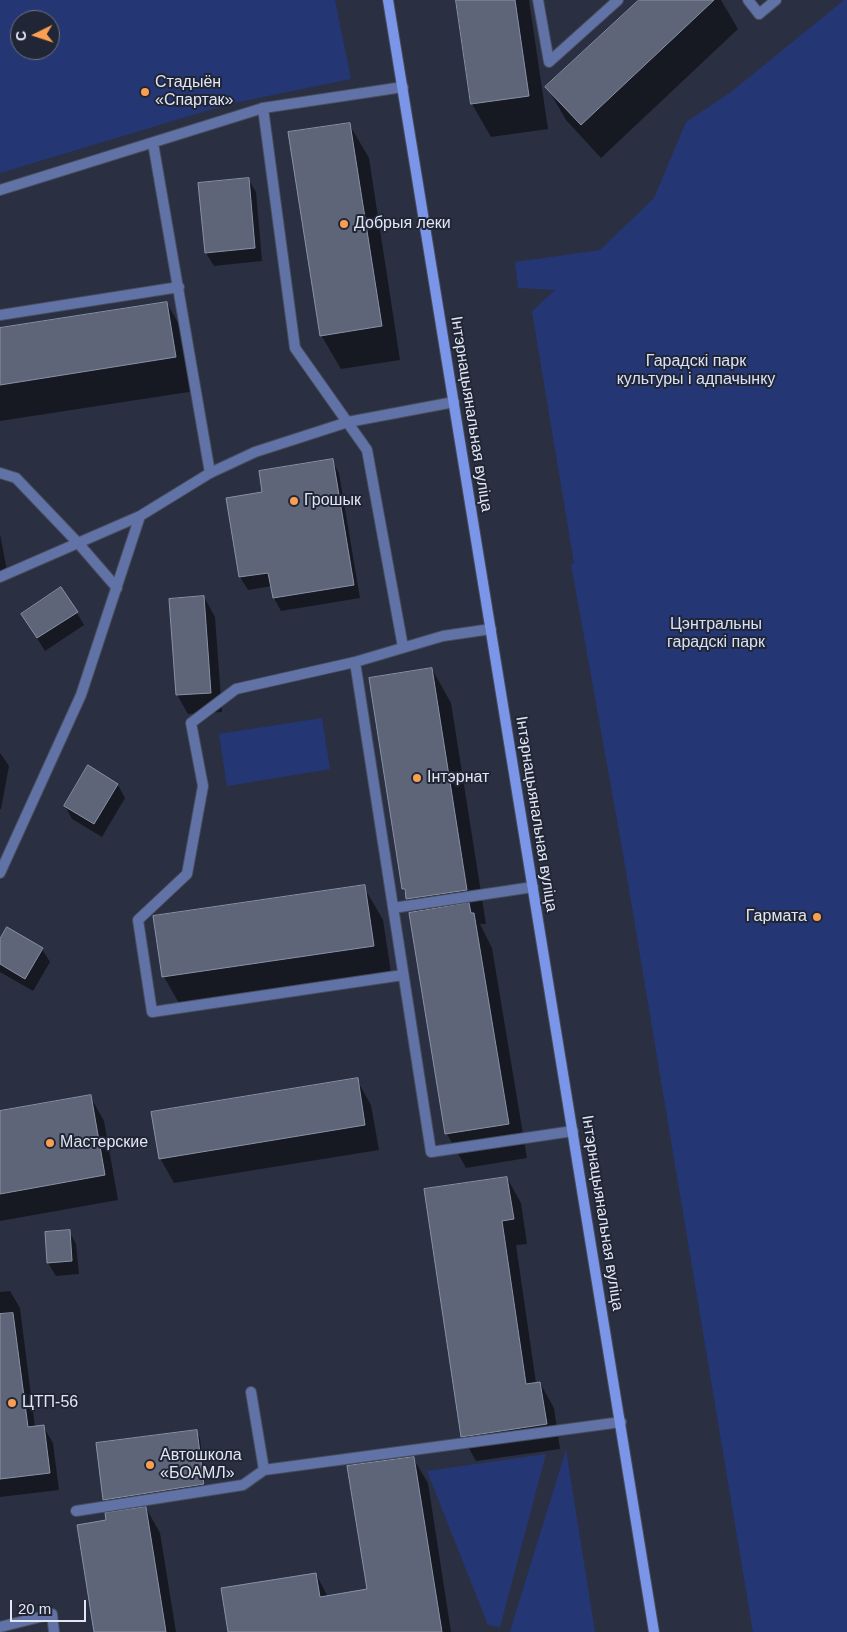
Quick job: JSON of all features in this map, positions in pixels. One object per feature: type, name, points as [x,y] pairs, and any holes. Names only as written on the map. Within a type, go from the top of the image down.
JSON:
[{"type":"main road","name":"Інтэрнацыянальная вуліца","points":[[388,0],[654,1632]]},
{"type":"street","points":[[538,0],[549,62],[618,0]]},
{"type":"street","points":[[748,0],[759,14],[776,0]]},
{"type":"street","points":[[0,190],[263,108],[402,87]]},
{"type":"street","points":[[263,108],[295,348],[367,450],[403,647]]},
{"type":"street","points":[[153,142],[210,473]]},
{"type":"street","points":[[0,315],[179,286]]},
{"type":"street","points":[[0,577],[140,516],[210,473],[255,452],[348,422],[454,402]]},
{"type":"street","points":[[0,473],[16,478],[78,543],[117,588]]},
{"type":"street","points":[[0,873],[81,695],[140,516]]},
{"type":"street","points":[[403,975],[152,1012],[138,920],[187,874],[203,786],[191,723],[236,689],[354,662],[443,636],[491,629]]},
{"type":"street","points":[[354,662],[431,1152],[573,1131]]},
{"type":"street","points":[[393,908],[533,887]]},
{"type":"street","points":[[251,1392],[264,1470]]},
{"type":"street","points":[[76,1511],[243,1485],[264,1470],[620,1422]]},
{"type":"street","points":[[0,1627],[52,1614],[54,1632]]},
{"type":"green space","name":"Стадыён «Спартак»","points":[[0,0],[335,0],[351,79],[229,104],[0,173]]},
{"type":"green space","name":"Цэнтральны гарадскі парк","points":[[844,0],[847,0],[847,1632],[753,1632],[624,859],[571,564],[574,563],[532,311],[555,290],[518,288],[515,262],[600,250],[654,198],[686,122],[731,92]]},
{"type":"green space","points":[[322,718],[330,769],[227,786],[219,734]]},
{"type":"green space","points":[[566,1450],[595,1632],[512,1632],[510,1631]]},
{"type":"green space","points":[[546,1454],[500,1627],[488,1625],[427,1471]]},
{"type":"building","points":[[456,0],[515,0],[529,96],[471,104]]},
{"type":"building","points":[[639,0],[714,0],[581,125],[545,87]]},
{"type":"building","points":[[350,123],[382,326],[320,336],[288,132]]},
{"type":"building","points":[[249,178],[255,248],[205,253],[198,183]]},
{"type":"building","points":[[167,302],[176,357],[0,385],[0,328]]},
{"type":"building","points":[[333,459],[354,585],[273,598],[268,573],[239,577],[226,498],[262,492],[259,471]]},
{"type":"building","points":[[61,587],[78,612],[37,638],[21,614]]},
{"type":"building","points":[[204,596],[211,693],[176,695],[169,599]]},
{"type":"building","name":"Інтэрнат","points":[[432,668],[467,890],[406,899],[405,889],[402,889],[369,678]]},
{"type":"building","points":[[88,765],[118,784],[94,824],[64,806]]},
{"type":"building","points":[[365,885],[374,946],[162,977],[153,916]]},
{"type":"building","points":[[469,903],[471,913],[474,913],[509,1124],[445,1134],[409,913]]},
{"type":"building","points":[[7,927],[43,948],[25,979],[0,964],[0,939]]},
{"type":"building","points":[[358,1078],[365,1125],[159,1159],[151,1112]]},
{"type":"building","name":"Мастерские","points":[[91,1095],[105,1175],[0,1194],[0,1111]]},
{"type":"building","points":[[507,1177],[514,1219],[502,1221],[526,1384],[540,1382],[547,1424],[461,1437],[424,1189]]},
{"type":"building","points":[[70,1230],[72,1261],[47,1263],[45,1232]]},
{"type":"building","points":[[13,1313],[28,1427],[44,1425],[50,1473],[0,1479],[0,1314]]},
{"type":"building","name":"Автошкола «БОАМЛ»","points":[[197,1430],[204,1484],[103,1500],[96,1443]]},
{"type":"building","points":[[414,1457],[442,1632],[228,1632],[221,1588],[316,1573],[320,1597],[367,1589],[347,1466]]},
{"type":"building","points":[[146,1507],[166,1632],[94,1632],[77,1525],[106,1520],[105,1513]]},
{"type":"place","name":"Стадыён «Спартак»","points":[[145,92]]},
{"type":"place","name":"Добрыя леки","points":[[344,224]]},
{"type":"place","name":"Грошык","points":[[294,501]]},
{"type":"place","name":"Інтэрнат","points":[[417,778]]},
{"type":"place","name":"Гармата","points":[[817,917]]},
{"type":"place","name":"Мастерские","points":[[50,1143]]},
{"type":"place","name":"ЦТП-56","points":[[12,1403]]},
{"type":"place","name":"Автошкола «БОАМЛ»","points":[[150,1465]]},
{"type":"park label","name":"Гарадскі парк культуры і адпачынку","points":[[696,371]]}]
